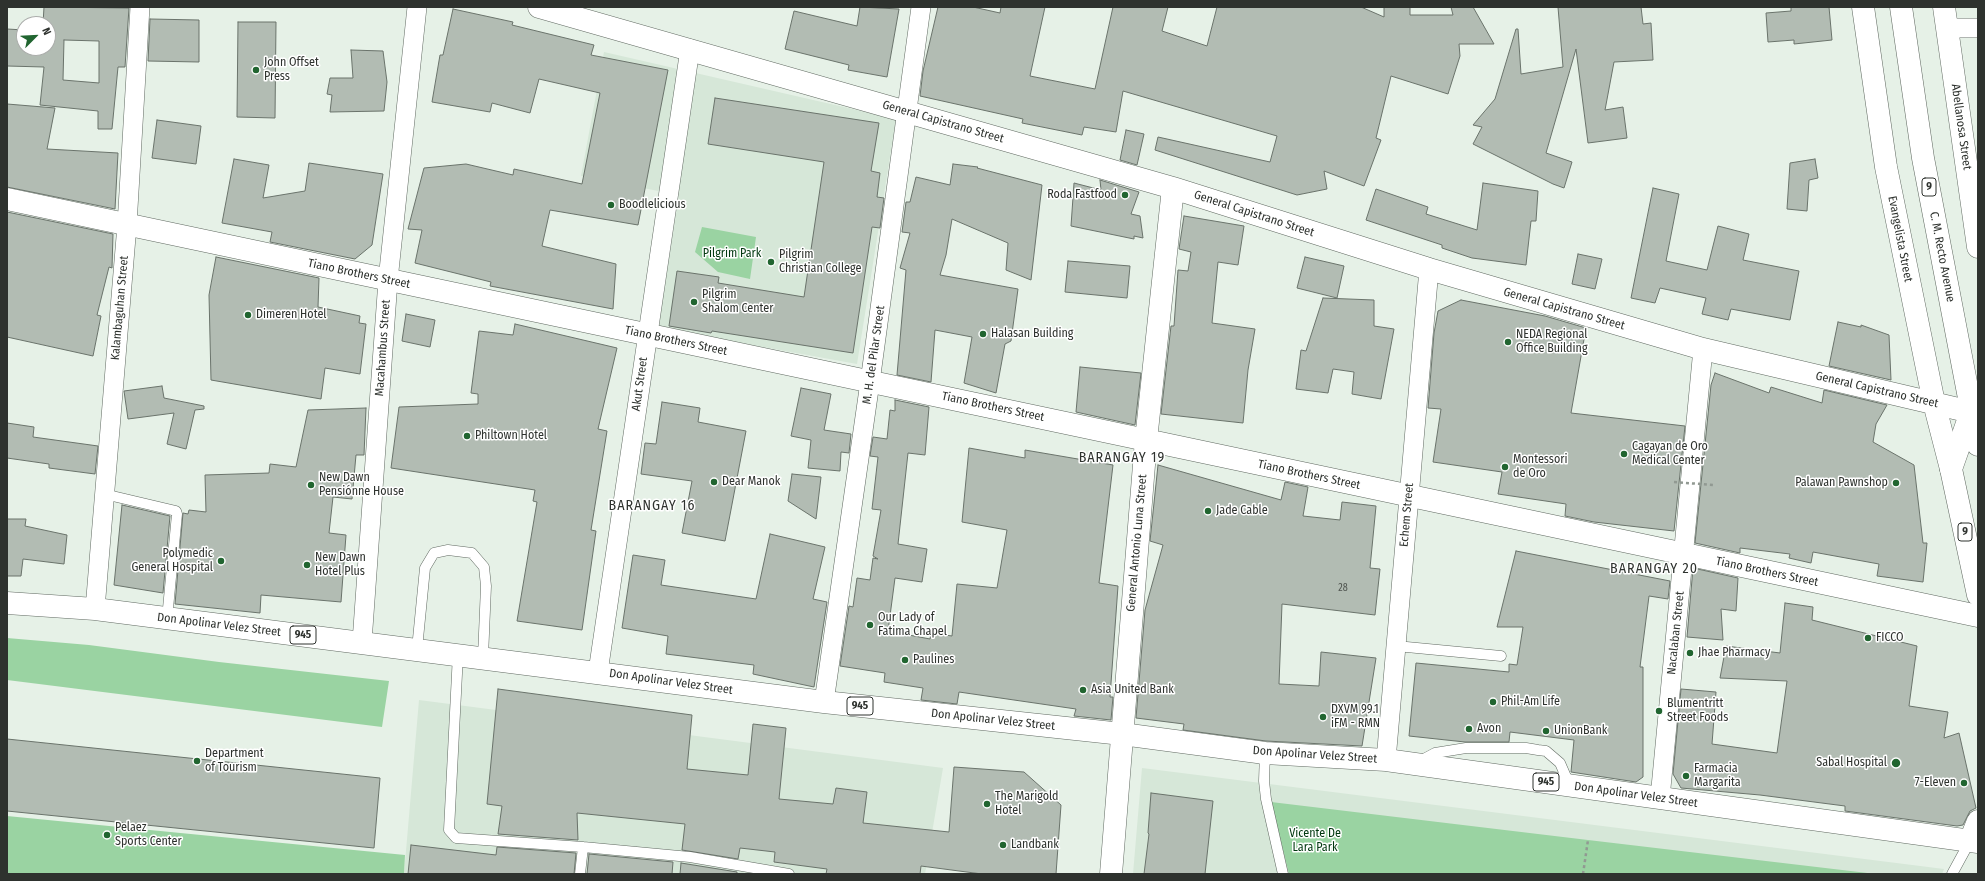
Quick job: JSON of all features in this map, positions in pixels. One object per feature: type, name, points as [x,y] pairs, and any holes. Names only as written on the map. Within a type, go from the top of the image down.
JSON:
[{"type":"main road","name":"General Capistrano Street","points":[[539,7],[1173,188],[1428,270],[1702,349],[1934,403],[1974,416]]},
{"type":"main road","name":"Evangelista Street","points":[[1863,7],[1886,167],[1934,403],[1951,469]]},
{"type":"main road","name":"C. M. Recto Avenue","points":[[1901,7],[1923,158],[1974,416],[1978,445]]},
{"type":"main road","name":"Abellanosa Street","points":[[1944,7],[1978,247]]},
{"type":"main road","name":"General Antonio Luna Street","points":[[1110,874],[1146,440],[1173,188]]},
{"type":"main road","name":"Tiano Brothers Street","points":[[7,199],[1978,616]]},
{"type":"main road","points":[[1951,469],[1974,416]]},
{"type":"main road","name":"9","points":[[1951,469],[1978,595]]},
{"type":"main road","name":"Don Apolinar Velez Street","points":[[7,603],[95,609],[483,657],[824,702],[1122,734],[1265,753],[1386,760],[1660,798],[1975,835]]},
{"type":"street","name":"Kalambaguhan Street","points":[[95,609],[126,224],[140,7]]},
{"type":"street","name":"Macahambus Street","points":[[362,642],[388,280],[417,7]]},
{"type":"street","name":"M. H. del Pilar Street","points":[[824,702],[870,382],[921,7]]},
{"type":"street","points":[[1947,28],[1978,28]]},
{"type":"street","name":"Akut Street","points":[[598,672],[690,49]]},
{"type":"street","name":"Echem Street","points":[[1386,760],[1428,270]]},
{"type":"street","name":"Nacalaban Street","points":[[1660,798],[1702,349]]},
{"type":"lane","points":[[104,494],[176,511],[177,514],[167,619]]},
{"type":"lane","points":[[417,649],[425,568],[434,553],[448,550],[472,553],[484,567],[486,586],[483,657]]},
{"type":"lane","points":[[1396,646],[1501,656]]},
{"type":"lane","points":[[458,654],[450,830],[456,838],[583,846],[690,856],[789,874]]},
{"type":"lane","points":[[1415,764],[1435,753],[1450,750],[1466,748],[1526,748],[1546,751],[1560,763],[1570,786]]},
{"type":"lane","points":[[1265,753],[1264,781],[1266,799],[1283,874]]},
{"type":"lane","points":[[1952,874],[1975,835]]},
{"type":"lane","points":[[580,874],[583,846]]},
{"type":"path","points":[[1674,482],[1713,485]]},
{"type":"path","points":[[1583,874],[1588,840]]},
{"type":"shaded area","name":"Pilgrim Christian College","points":[[604,52],[896,119],[857,364],[658,328],[679,195],[581,176]]},
{"type":"shaded area","points":[[419,700],[943,768],[925,874],[404,874]]},
{"type":"shaded area","points":[[1142,768],[1944,869],[1942,874],[1133,874]]},
{"type":"green space","name":"Pilgrim Park","points":[[702,227],[756,237],[750,279],[718,272],[695,252]]},
{"type":"green space","points":[[7,638],[89,645],[219,662],[389,681],[382,727],[7,680]]},
{"type":"green space","name":"Vicente De Lara Park","points":[[1271,802],[1588,840],[1876,874],[1289,874]]},
{"type":"green space","name":"Pelaez Sports Center","points":[[7,816],[405,855],[404,874],[7,874]]},
{"type":"building","points":[[44,7],[129,8],[125,67],[118,67],[112,129],[98,129],[98,111],[40,105],[44,67],[7,66],[7,29],[16,30],[16,56],[56,56],[56,16],[43,16]],"holes":[[[64,40],[99,41],[99,83],[63,80]]]},
{"type":"building","points":[[860,7],[899,9],[887,77],[848,70],[849,65],[785,49],[794,11],[857,26]]},
{"type":"building","points":[[938,7],[973,7],[1000,13],[1001,7],[1045,7],[1030,76],[1095,89],[1113,7],[1168,7],[1162,31],[1207,46],[1217,7],[1361,7],[1384,17],[1384,7],[1410,7],[1410,15],[1453,15],[1451,7],[1473,7],[1494,44],[1459,44],[1460,56],[1448,94],[1391,76],[1376,138],[1381,140],[1364,186],[1324,171],[1327,189],[1297,195],[1155,150],[1158,137],[1270,162],[1277,136],[1123,91],[1116,132],[1084,127],[1082,135],[1022,123],[1023,119],[920,96],[923,71]]},
{"type":"building","points":[[1558,7],[1641,7],[1643,24],[1651,23],[1653,60],[1614,62],[1605,110],[1623,107],[1627,138],[1588,143],[1576,49],[1546,153],[1572,162],[1564,188],[1473,144],[1482,127],[1473,125],[1495,99],[1516,29],[1518,29],[1521,74],[1563,67]]},
{"type":"building","points":[[1791,7],[1829,7],[1832,40],[1794,44],[1794,40],[1768,42],[1766,13],[1791,11]]},
{"type":"building","points":[[453,9],[513,22],[512,25],[594,45],[591,55],[668,70],[638,225],[550,210],[542,246],[616,264],[613,309],[490,286],[491,282],[415,263],[422,230],[408,229],[424,168],[466,164],[513,175],[514,169],[582,184],[600,93],[539,79],[530,113],[492,103],[490,112],[432,102],[440,55],[443,55]]},
{"type":"building","points":[[150,19],[199,20],[199,62],[148,61]]},
{"type":"building","name":"John Offset Press","points":[[238,22],[276,22],[275,118],[237,117]]},
{"type":"building","points":[[351,50],[383,51],[387,82],[384,111],[330,112],[332,95],[327,94],[330,78],[353,78]]},
{"type":"building","name":"Pilgrim Christian College","points":[[715,98],[879,123],[871,171],[880,173],[877,197],[884,198],[880,228],[872,227],[853,353],[712,331],[711,333],[669,326],[677,271],[719,277],[718,283],[804,297],[824,162],[708,144]]},
{"type":"building","points":[[7,104],[55,108],[47,149],[118,153],[115,209],[7,187]]},
{"type":"building","points":[[157,120],[201,126],[196,164],[152,158]]},
{"type":"building","points":[[1126,130],[1144,134],[1137,165],[1120,160]]},
{"type":"building","points":[[234,159],[269,165],[263,198],[305,191],[309,163],[383,174],[372,245],[355,259],[270,242],[272,232],[222,223]]},
{"type":"building","points":[[1815,159],[1818,178],[1809,180],[1807,211],[1787,209],[1790,163]]},
{"type":"building","points":[[953,164],[978,167],[977,168],[1042,185],[1031,280],[1006,270],[1008,243],[952,219],[946,255],[940,275],[1018,289],[1011,341],[1005,344],[996,393],[964,383],[972,337],[935,330],[931,382],[897,375],[906,270],[900,268],[910,233],[902,232],[906,202],[910,202],[916,177],[950,185]]},
{"type":"building","points":[[1100,180],[1139,192],[1131,214],[1140,216],[1143,238],[1134,236],[1134,239],[1071,226],[1074,183],[1101,190]]},
{"type":"building","points":[[1483,183],[1538,191],[1536,221],[1531,221],[1526,265],[1472,258],[1442,248],[1442,245],[1366,220],[1376,189],[1428,207],[1426,214],[1477,230]]},
{"type":"building","points":[[1653,188],[1679,194],[1666,261],[1707,270],[1718,226],[1749,234],[1743,260],[1799,271],[1790,320],[1731,309],[1728,320],[1702,314],[1706,298],[1660,288],[1655,303],[1631,298]]},
{"type":"building","points":[[7,212],[113,234],[112,268],[109,267],[97,315],[101,316],[93,356],[7,337]]},
{"type":"building","points":[[1184,216],[1244,226],[1238,265],[1218,262],[1212,323],[1255,329],[1248,370],[1243,423],[1161,414],[1171,326],[1174,326],[1178,270],[1188,271],[1191,252],[1179,249]]},
{"type":"building","points":[[1578,254],[1602,259],[1595,289],[1572,284]]},
{"type":"building","points":[[216,257],[319,278],[318,307],[360,316],[359,323],[366,324],[360,374],[325,368],[321,399],[211,380],[209,295]]},
{"type":"building","points":[[1305,257],[1344,266],[1337,298],[1297,288]]},
{"type":"building","points":[[1068,261],[1130,266],[1127,298],[1065,292]]},
{"type":"building","points":[[1323,298],[1374,300],[1374,326],[1394,329],[1381,399],[1352,394],[1354,372],[1333,369],[1328,393],[1296,389],[1301,350],[1306,351]]},
{"type":"building","points":[[1461,300],[1545,316],[1586,328],[1571,413],[1685,426],[1674,531],[1594,522],[1565,516],[1566,504],[1498,494],[1502,472],[1433,462],[1441,409],[1428,408],[1434,333],[1438,311]]},
{"type":"building","points":[[406,314],[435,320],[430,347],[402,341]]},
{"type":"building","points":[[1838,322],[1861,327],[1861,325],[1889,335],[1891,380],[1829,366]]},
{"type":"building","points":[[515,324],[617,348],[598,429],[607,431],[591,530],[596,531],[582,630],[517,621],[537,502],[533,501],[535,490],[391,468],[399,407],[478,404],[478,394],[471,393],[479,331],[513,335]]},
{"type":"building","points":[[1080,367],[1141,373],[1135,425],[1076,412]]},
{"type":"building","points":[[1715,373],[1769,393],[1771,387],[1822,403],[1824,390],[1887,405],[1876,424],[1873,442],[1914,465],[1923,543],[1927,543],[1923,582],[1877,576],[1879,564],[1813,552],[1811,563],[1789,558],[1790,554],[1740,548],[1740,553],[1695,543],[1711,385]]},
{"type":"building","points":[[162,386],[164,398],[204,406],[204,409],[195,410],[186,449],[167,444],[174,413],[128,419],[124,391]]},
{"type":"building","points":[[801,388],[831,394],[824,430],[851,434],[849,453],[841,452],[840,471],[808,468],[811,440],[791,436]]},
{"type":"building","points":[[895,400],[929,407],[925,455],[908,453],[898,544],[927,549],[922,582],[895,578],[888,631],[930,639],[931,633],[952,636],[957,584],[997,588],[1007,530],[962,522],[969,448],[1025,458],[1025,450],[1113,465],[1099,583],[1118,586],[1110,697],[1113,697],[1111,720],[1074,716],[1076,709],[959,692],[957,704],[921,700],[923,688],[884,682],[885,673],[840,666],[849,606],[853,607],[857,578],[870,580],[873,558],[878,559],[873,556],[881,510],[872,509],[878,457],[870,456],[873,437],[887,439],[890,410],[895,411]]},
{"type":"building","points":[[662,402],[700,408],[698,422],[746,431],[725,541],[682,533],[692,481],[641,474],[645,443],[656,444]]},
{"type":"building","points":[[366,408],[364,455],[356,455],[352,499],[333,497],[329,533],[346,535],[341,602],[261,595],[260,613],[175,604],[183,513],[188,514],[189,510],[206,512],[205,475],[269,473],[270,464],[296,467],[308,410]]},
{"type":"building","points":[[7,423],[34,427],[33,437],[98,446],[95,474],[49,468],[49,464],[7,458]]},
{"type":"building","points":[[1158,465],[1281,500],[1285,482],[1308,487],[1303,516],[1340,520],[1342,502],[1376,506],[1370,568],[1380,569],[1375,615],[1282,604],[1279,684],[1319,686],[1321,652],[1376,658],[1362,746],[1266,741],[1183,730],[1184,724],[1136,718],[1145,610],[1163,545],[1150,541]]},
{"type":"building","points":[[792,474],[821,477],[816,519],[788,501]]},
{"type":"building","points":[[122,505],[170,516],[163,593],[114,585]]},
{"type":"building","points":[[7,519],[26,519],[25,526],[67,535],[64,564],[23,559],[21,576],[7,576]]},
{"type":"building","points":[[770,534],[825,547],[813,599],[827,602],[814,687],[753,674],[754,665],[666,654],[668,636],[622,628],[633,555],[665,560],[661,585],[756,599]]},
{"type":"building","points":[[1516,551],[1670,581],[1668,599],[1649,596],[1640,667],[1643,667],[1643,777],[1636,782],[1571,772],[1574,740],[1510,732],[1509,742],[1465,742],[1409,736],[1416,663],[1509,672],[1509,664],[1517,665],[1523,627],[1497,627]]},
{"type":"building","points":[[1693,568],[1738,578],[1736,611],[1721,609],[1723,640],[1687,637]]},
{"type":"building","points":[[1785,603],[1813,607],[1812,620],[1917,646],[1909,706],[1948,712],[1944,738],[1959,733],[1976,808],[1970,811],[1963,825],[1957,826],[1845,811],[1845,806],[1760,795],[1681,788],[1673,774],[1681,689],[1716,692],[1712,744],[1777,753],[1787,681],[1720,678],[1726,646],[1780,653]]},
{"type":"building","points":[[498,689],[692,715],[687,769],[748,775],[753,724],[786,728],[779,799],[833,804],[836,788],[867,792],[863,823],[949,832],[954,767],[1024,772],[1061,805],[1056,874],[982,874],[921,866],[920,874],[826,874],[827,869],[774,862],[775,852],[740,848],[738,859],[682,850],[685,824],[577,813],[578,840],[498,834],[502,806],[487,804]]},
{"type":"building","points":[[7,739],[380,778],[374,848],[7,811]]},
{"type":"building","points":[[1151,793],[1213,801],[1205,874],[1144,874],[1149,834]]},
{"type":"building","points":[[411,845],[496,855],[497,847],[576,853],[574,874],[408,874]]},
{"type":"building","points":[[589,854],[673,862],[672,874],[587,874]]},
{"type":"building","points":[[681,863],[737,872],[737,874],[680,874]]},
{"type":"place","name":"John Offset Press","points":[[256,70]]},
{"type":"place","name":"Roda Fastfood","points":[[1125,195]]},
{"type":"place","name":"Boodlelicious","points":[[611,205]]},
{"type":"place","name":"Pilgrim Christian College","points":[[771,262]]},
{"type":"place","name":"Pilgrim Shalom Center","points":[[694,302]]},
{"type":"place","name":"Dimeren Hotel","points":[[248,315]]},
{"type":"place","name":"Halasan Building","points":[[983,334]]},
{"type":"place","name":"NEDA Regional Office Building","points":[[1508,342]]},
{"type":"place","name":"Philtown Hotel","points":[[467,436]]},
{"type":"place","name":"Cagayan de Oro Medical Center","points":[[1624,454]]},
{"type":"place","name":"Montessori de Oro","points":[[1505,467]]},
{"type":"place","name":"Dear Manok","points":[[714,482]]},
{"type":"place","name":"Palawan Pawnshop","points":[[1896,483]]},
{"type":"place","name":"New Dawn Pensiónne House","points":[[311,485]]},
{"type":"place","name":"Jade Cable","points":[[1208,511]]},
{"type":"place","name":"Polymedic General Hospital","points":[[221,561]]},
{"type":"place","name":"New Dawn Hotel Plus","points":[[307,565]]},
{"type":"place","name":"Our Lady of Fatima Chapel","points":[[870,625]]},
{"type":"place","name":"FICCO","points":[[1868,638]]},
{"type":"place","name":"Jhae Pharmacy","points":[[1690,653]]},
{"type":"place","name":"Paulines","points":[[905,660]]},
{"type":"place","name":"Asia United Bank","points":[[1083,690]]},
{"type":"place","name":"Phil-Am Life","points":[[1493,702]]},
{"type":"place","name":"Blumentritt Street Foods","points":[[1659,711]]},
{"type":"place","name":"DXVM 99.1 iFM - RMN","points":[[1323,717]]},
{"type":"place","name":"Avon","points":[[1469,729]]},
{"type":"place","name":"UnionBank","points":[[1546,731]]},
{"type":"place","name":"Department of Tourism","points":[[197,761]]},
{"type":"place","name":"Sabal Hospital","points":[[1896,763]]},
{"type":"place","name":"Farmacia Margarita","points":[[1686,776]]},
{"type":"place","name":"7-Eleven","points":[[1964,783]]},
{"type":"place","name":"The Marigold Hotel","points":[[987,804]]},
{"type":"place","name":"Pelaez Sports Center","points":[[107,835]]},
{"type":"place","name":"Landbank","points":[[1003,845]]},
{"type":"district","name":"BARANGAY 19","points":[[1122,458]]},
{"type":"district","name":"BARANGAY 16","points":[[652,506]]},
{"type":"district","name":"BARANGAY 20","points":[[1654,569]]}]
